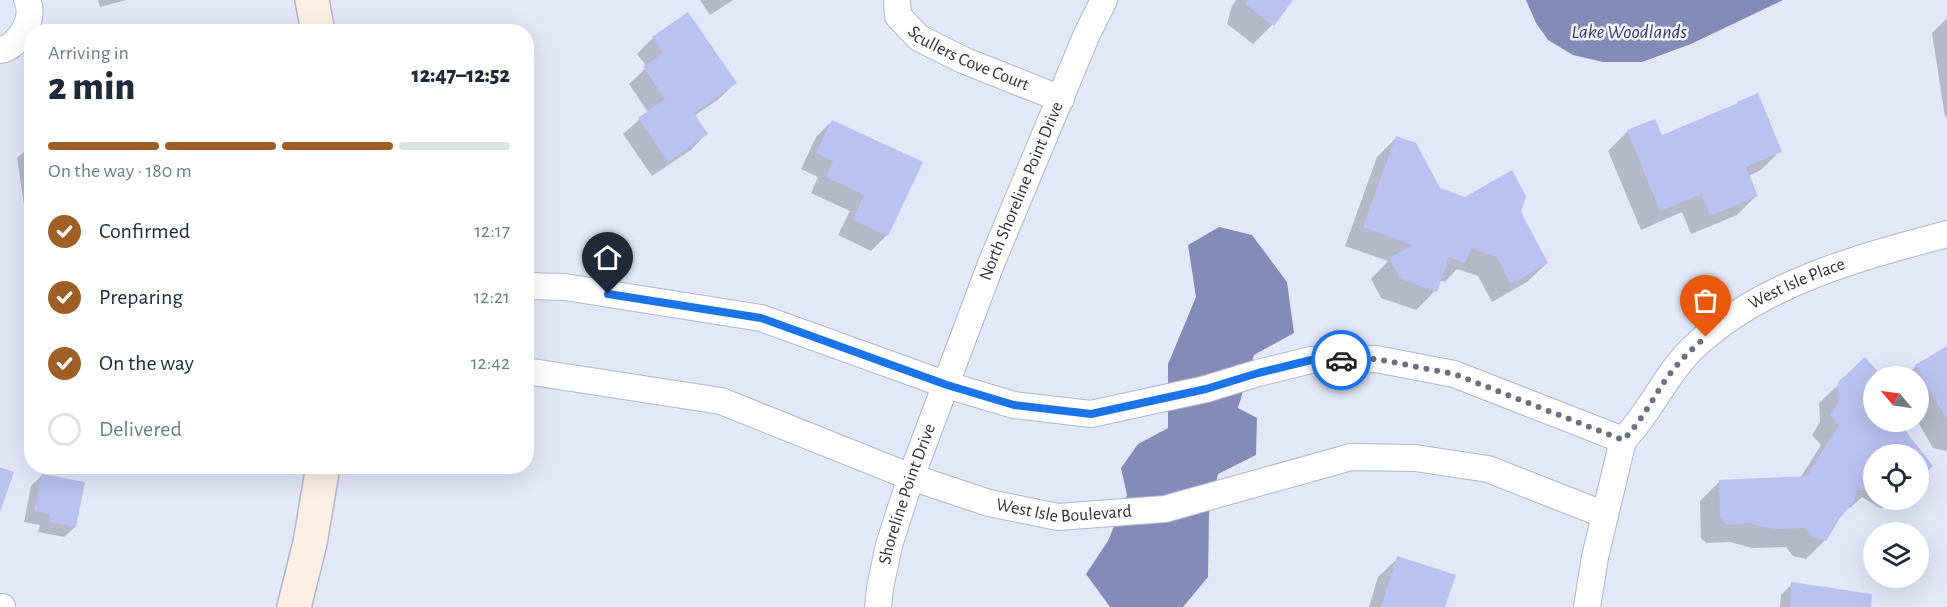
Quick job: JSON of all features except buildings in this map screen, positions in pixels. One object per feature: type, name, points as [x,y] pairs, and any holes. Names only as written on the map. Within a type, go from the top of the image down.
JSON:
[{"type":"street","points":[[27,0],[29,5],[27,24]]},
{"type":"street","points":[[312,0],[316,24]]},
{"type":"street","name":"Scullers Cove Court","points":[[897,0],[898,16],[920,38],[963,60],[1061,99]]},
{"type":"street","name":"North Shoreline Point Drive","points":[[947,385],[991,264],[1087,34],[1104,0]]},
{"type":"street","points":[[0,50],[8,49],[24,33]]},
{"type":"street","name":"West Isle Place","points":[[1587,607],[1594,557],[1623,440],[1635,428],[1665,380],[1695,346],[1733,316],[1791,284],[1861,257],[1947,234]]},
{"type":"street","points":[[534,286],[565,287],[761,318],[947,385],[1014,405],[1091,414],[1206,389],[1311,360],[1376,359],[1454,374],[1623,440]]},
{"type":"street","name":"West Isle Boulevard","points":[[534,372],[721,401],[911,477],[989,503],[1058,517],[1164,509],[1351,457],[1415,458],[1488,469],[1605,515]]},
{"type":"street","name":"Shoreline Point Drive","points":[[878,607],[889,545],[911,477],[947,385]]},
{"type":"street","points":[[294,607],[310,543],[321,474]]},
{"type":"water","name":"Lake Woodlands","points":[[1526,0],[1783,0],[1691,44],[1642,62],[1603,62],[1573,55],[1548,40],[1536,23]]},
{"type":"water","points":[[1219,227],[1252,235],[1287,282],[1294,333],[1254,355],[1238,408],[1257,418],[1256,455],[1218,474],[1209,513],[1208,577],[1183,607],[1110,607],[1086,574],[1108,541],[1127,495],[1121,468],[1138,444],[1168,428],[1168,364],[1196,297],[1188,245]]},
{"type":"way so far","points":[[1341,360],[1376,359],[1454,374],[1623,440],[1635,428],[1665,380],[1706,337]]},
{"type":"route","points":[[608,294],[761,318],[947,385],[1014,405],[1091,414],[1206,389],[1311,360],[1341,360]]}]
